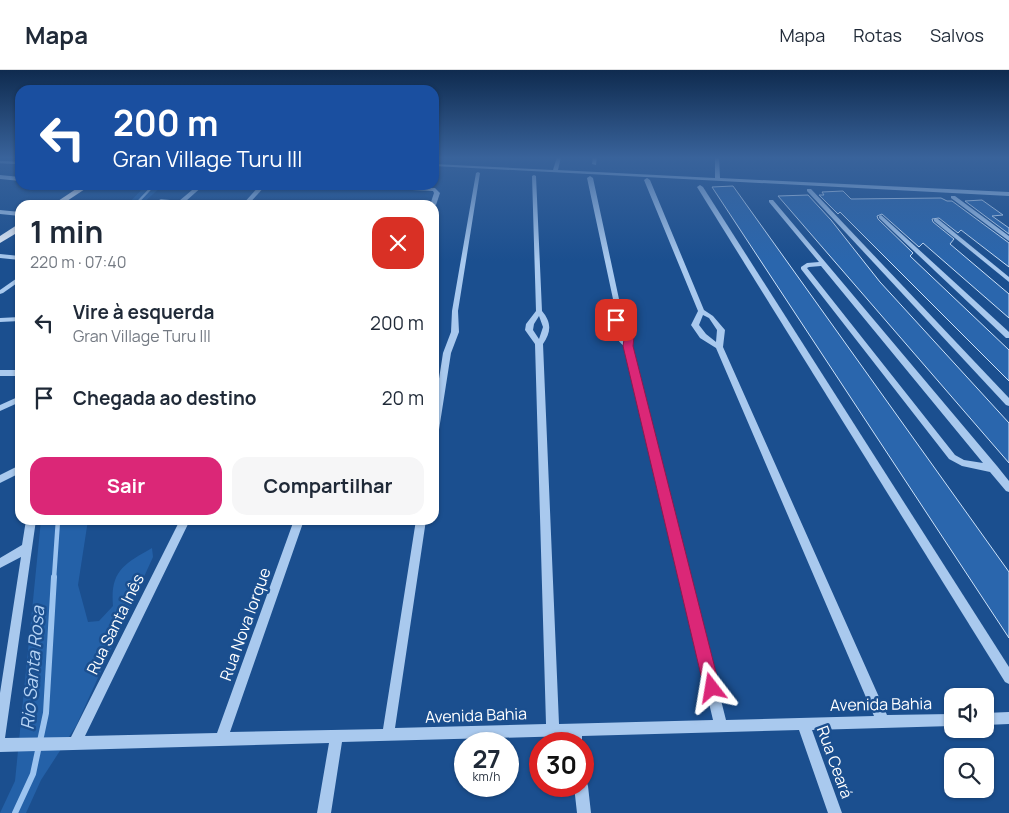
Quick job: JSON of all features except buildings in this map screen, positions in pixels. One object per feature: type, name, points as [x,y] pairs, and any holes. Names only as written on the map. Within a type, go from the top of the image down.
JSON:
[{"type":"main road","points":[[64,200],[77,192]]},
{"type":"main road","points":[[0,240],[15,231]]},
{"type":"street","points":[[183,200],[193,192]]},
{"type":"street","points":[[439,404],[447,353],[455,332],[455,311],[475,192]]},
{"type":"street","points":[[535,192],[539,311],[547,321],[548,326],[539,344],[552,730]]},
{"type":"street","points":[[593,192],[620,313],[630,327],[628,346],[721,726]]},
{"type":"street","points":[[652,192],[702,311],[711,317],[721,330],[719,347]]},
{"type":"street","points":[[704,192],[1009,678]]},
{"type":"street","points":[[811,192],[1009,403]]},
{"type":"street","points":[[964,192],[1009,194]]},
{"type":"street","points":[[953,197],[1009,240]]},
{"type":"street","points":[[771,201],[1009,488]]},
{"type":"street","points":[[0,212],[15,214]]},
{"type":"street","points":[[881,217],[1009,336]]},
{"type":"street","points":[[936,220],[1009,280]]},
{"type":"street","points":[[0,256],[15,258]]},
{"type":"street","points":[[824,264],[807,264],[803,268],[952,457],[962,463],[994,469]]},
{"type":"street","points":[[1,292],[15,282]]},
{"type":"street","points":[[539,311],[530,324],[529,330],[539,344]]},
{"type":"street","points":[[702,311],[695,325],[697,330],[719,347],[883,722]]},
{"type":"street","points":[[620,313],[614,326],[615,334],[628,346]]},
{"type":"street","points":[[0,320],[15,319]]},
{"type":"street","points":[[0,373],[15,373]]},
{"type":"street","points":[[0,408],[15,400]]},
{"type":"street","points":[[0,479],[15,472]]},
{"type":"street","points":[[0,736],[30,525]]},
{"type":"street","name":"Rua Santa Inês","points":[[75,742],[183,525]]},
{"type":"street","name":"Rua Nova Iorque","points":[[221,739],[297,525]]},
{"type":"street","points":[[388,734],[420,525]]},
{"type":"street","points":[[0,563],[27,548]]},
{"type":"street","points":[[994,719],[1009,718]]},
{"type":"street","name":"Avenida Bahia","points":[[0,745],[944,720]]},
{"type":"street","name":"Rua Ceará","points":[[803,724],[835,813]]},
{"type":"street","points":[[324,813],[337,736]]},
{"type":"street","points":[[582,797],[584,813]]},
{"type":"shaded area","points":[[140,192],[156,192],[146,200],[132,200]]},
{"type":"shaded area","points":[[41,525],[87,525],[78,585],[88,622],[99,621],[113,606],[114,584],[121,570],[152,548],[153,557],[76,726],[41,780],[26,813],[0,813],[15,781]]},
{"type":"waterway","name":"Rio Santa Rosa","points":[[140,200],[148,192]]},
{"type":"waterway","name":"Rio Santa Rosa","points":[[54,578],[58,525]]},
{"type":"waterway","name":"Rio Santa Rosa","points":[[15,813],[33,774],[46,713],[54,577]]},
{"type":"route","points":[[616,320],[620,313],[630,327],[631,333],[628,346],[712,688]]}]
